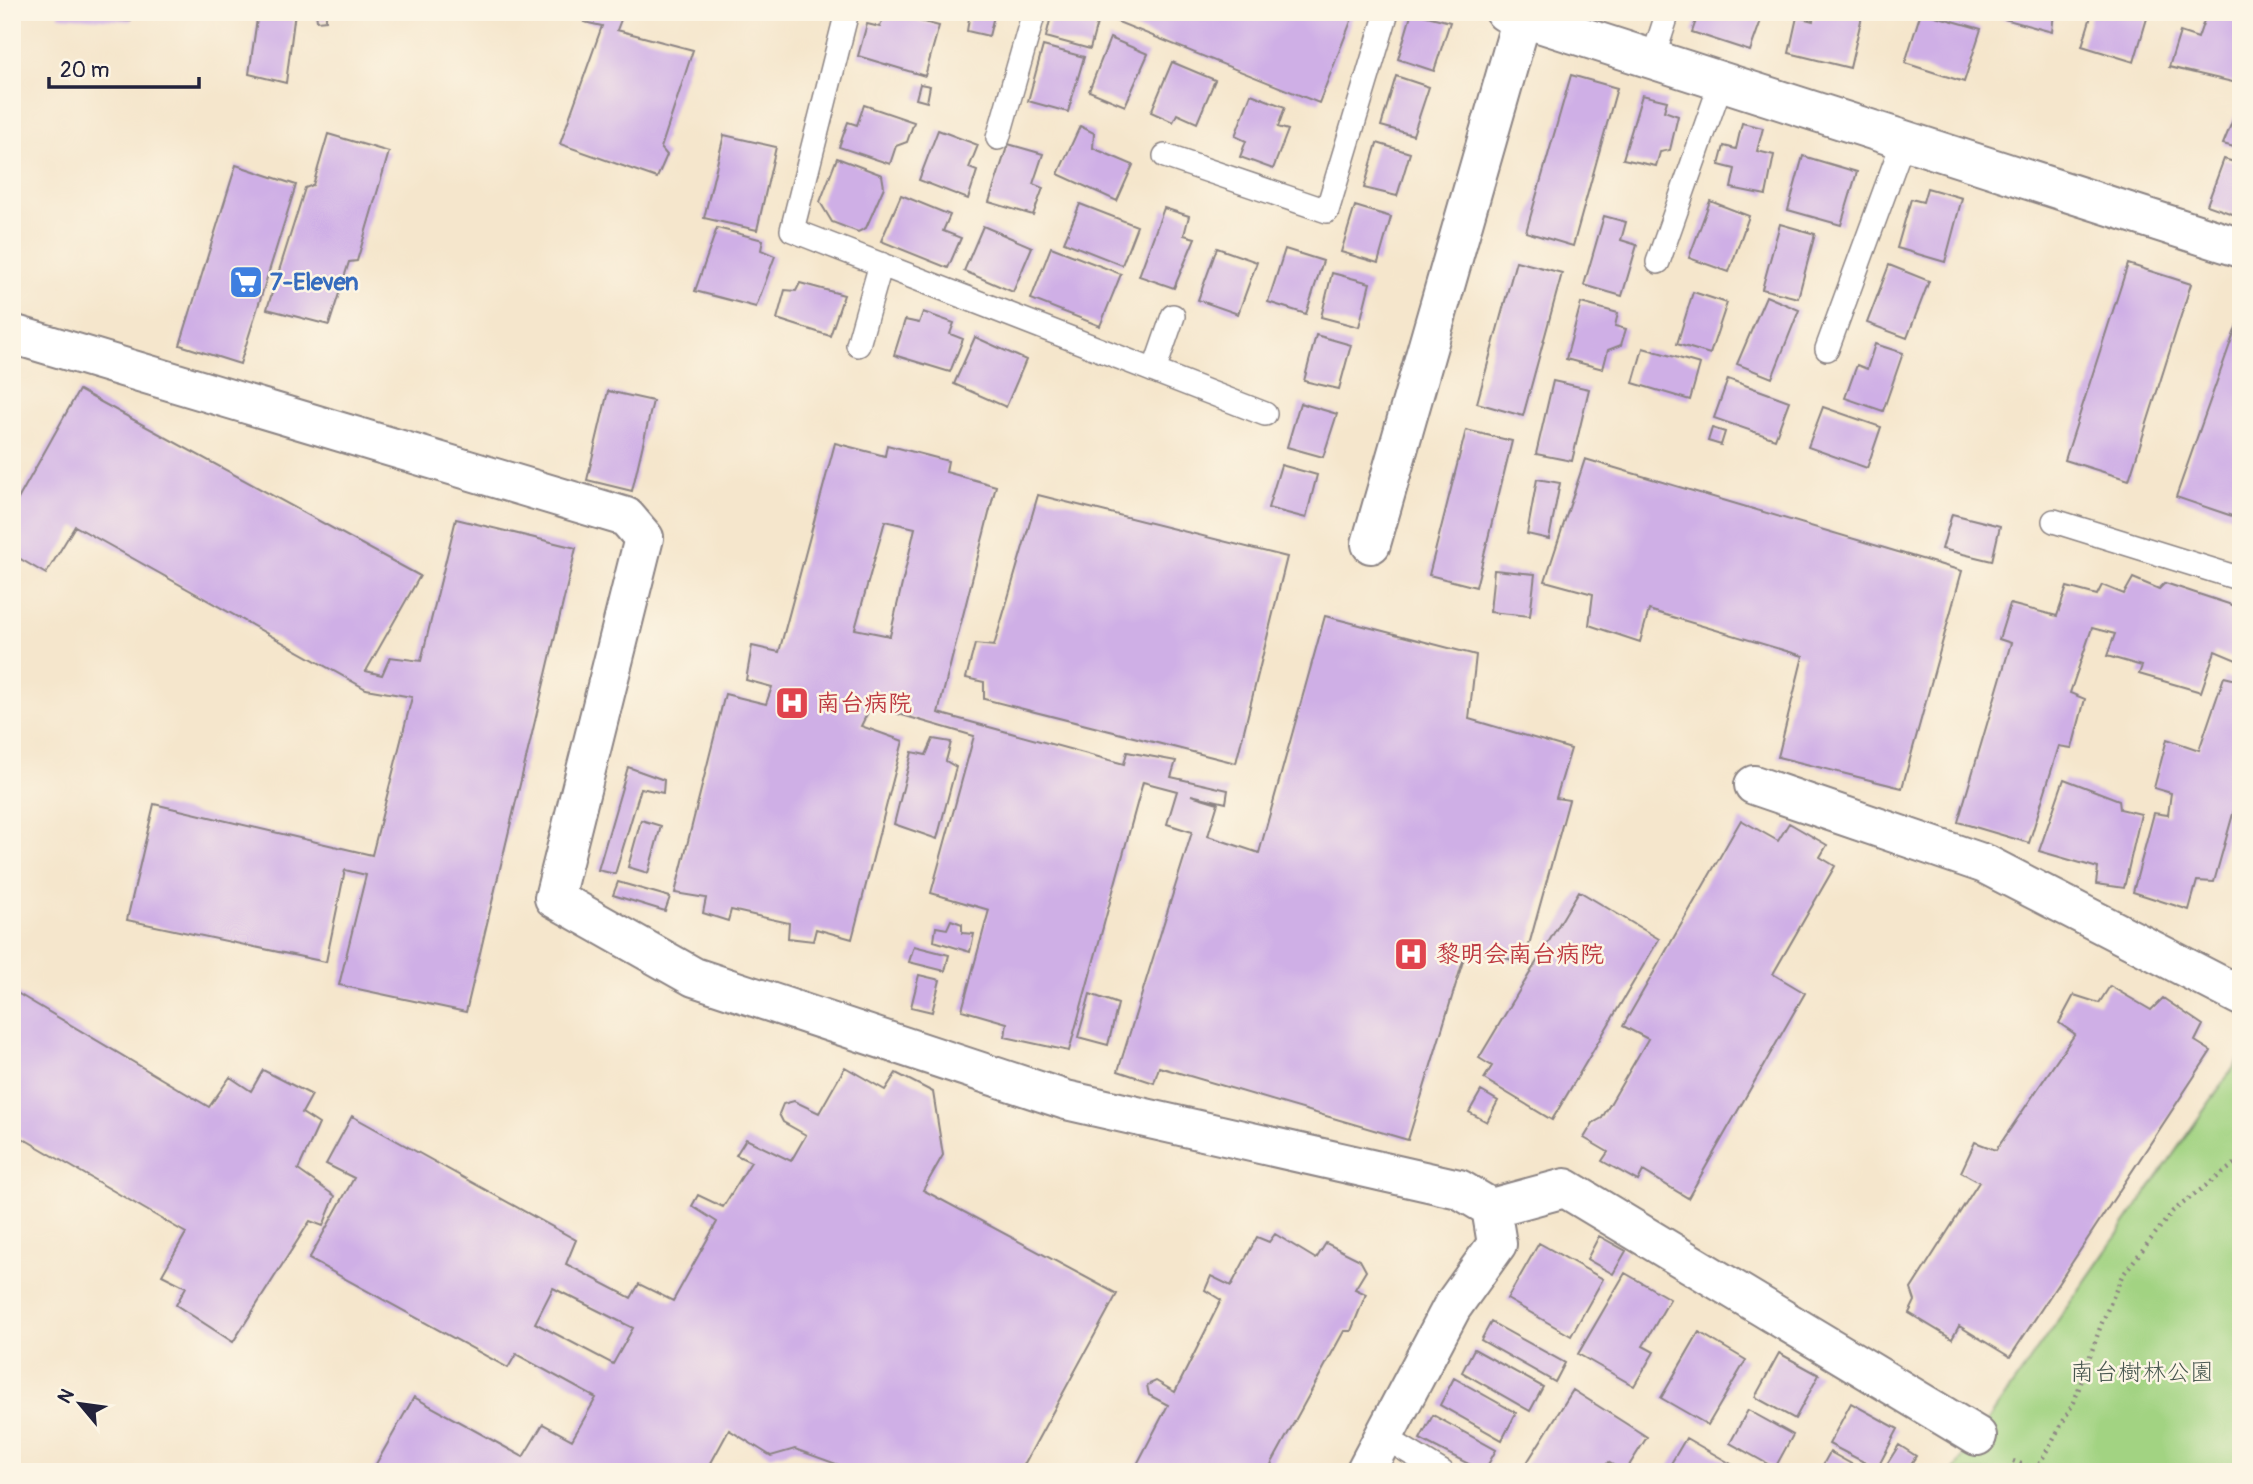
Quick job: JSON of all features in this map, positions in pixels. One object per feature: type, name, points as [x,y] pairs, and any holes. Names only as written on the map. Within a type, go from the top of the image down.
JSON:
[{"type":"street","points":[[1371,544],[1514,15],[2241,248]]},
{"type":"street","points":[[12,334],[626,517],[644,538],[554,898],[694,977],[1066,1100],[1459,1189],[1491,1208],[1564,1188],[1978,1436]]},
{"type":"street","points":[[1754,785],[1985,864],[2241,996]]},
{"type":"street","points":[[1365,1472],[1452,1307],[1497,1244],[1491,1208]]},
{"type":"lane","points":[[847,12],[792,230],[1265,415]]},
{"type":"lane","points":[[998,138],[1034,12]]},
{"type":"lane","points":[[1165,156],[1326,211],[1387,12]]},
{"type":"lane","points":[[1653,58],[1668,12]]},
{"type":"lane","points":[[1658,262],[1721,83]]},
{"type":"lane","points":[[1826,349],[1904,139]]},
{"type":"lane","points":[[858,345],[881,264]]},
{"type":"lane","points":[[1154,370],[1173,316]]},
{"type":"lane","points":[[2054,521],[2241,579]]},
{"type":"lane","points":[[1384,1437],[1442,1472]]},
{"type":"path","points":[[2036,1470],[2074,1402],[2101,1325],[2122,1276],[2173,1211],[2241,1159]]},
{"type":"green space","name":"南台樹林公園","points":[[2241,1057],[2241,1472],[1953,1472],[1969,1448]]},
{"type":"building","points":[[59,12],[133,12],[131,21],[59,16]]},
{"type":"building","points":[[258,12],[295,12],[286,83],[249,74]]},
{"type":"building","points":[[316,12],[326,12],[326,20],[317,21]]},
{"type":"building","points":[[588,12],[624,12],[617,30],[693,50],[661,148],[667,155],[657,178],[560,144],[602,26],[584,22]]},
{"type":"building","points":[[885,12],[939,26],[925,76],[858,56],[867,24],[880,27]]},
{"type":"building","points":[[970,12],[995,12],[989,36],[967,31]]},
{"type":"building","points":[[1052,12],[1100,12],[1090,49],[1046,37]]},
{"type":"building","points":[[1116,12],[1345,12],[1353,16],[1319,103],[1113,20]]},
{"type":"building","points":[[1412,12],[1450,22],[1434,71],[1398,59]]},
{"type":"building","points":[[1699,12],[1764,12],[1750,51],[1692,32]]},
{"type":"building","points":[[1815,12],[1863,12],[1850,68],[1789,53],[1797,17],[1813,21]]},
{"type":"building","points":[[1921,12],[1981,29],[1964,82],[1905,63]]},
{"type":"building","points":[[1998,12],[2054,12],[2052,32],[1997,17]]},
{"type":"building","points":[[2113,12],[2148,15],[2134,62],[2082,46],[2092,13],[2111,16]]},
{"type":"building","points":[[2207,12],[2241,12],[2241,84],[2169,67],[2180,32],[2198,38]]},
{"type":"building","points":[[1110,38],[1148,54],[1125,106],[1089,91]]},
{"type":"building","points":[[1043,46],[1084,57],[1068,112],[1028,101]]},
{"type":"building","points":[[1172,62],[1215,80],[1197,123],[1177,114],[1173,122],[1151,112]]},
{"type":"building","points":[[1571,75],[1617,88],[1573,246],[1526,232]]},
{"type":"building","points":[[1396,76],[1429,87],[1413,135],[1381,126]]},
{"type":"building","points":[[920,84],[930,86],[927,102],[916,99]]},
{"type":"building","points":[[1251,94],[1285,107],[1278,127],[1288,130],[1273,169],[1240,157],[1246,141],[1235,136]]},
{"type":"building","points":[[1642,95],[1667,101],[1664,111],[1678,116],[1670,150],[1660,152],[1656,166],[1623,159]]},
{"type":"building","points":[[2241,100],[2241,149],[2223,144]]},
{"type":"building","points":[[864,105],[914,122],[907,142],[896,146],[890,164],[839,147],[848,122],[857,125]]},
{"type":"building","points":[[1742,123],[1763,128],[1757,151],[1774,155],[1766,195],[1731,188],[1735,169],[1719,165],[1724,146],[1736,149]]},
{"type":"building","points":[[1080,126],[1094,133],[1093,148],[1133,165],[1117,201],[1058,174]]},
{"type":"building","points":[[938,130],[978,145],[969,168],[977,171],[968,199],[919,180]]},
{"type":"building","points":[[328,134],[389,152],[357,261],[349,262],[329,325],[267,309],[305,188],[313,185]]},
{"type":"building","points":[[724,135],[776,147],[757,230],[704,218]]},
{"type":"building","points":[[1377,143],[1410,153],[1397,196],[1364,188]]},
{"type":"building","points":[[1008,144],[1043,154],[1033,184],[1043,188],[1033,215],[989,202]]},
{"type":"building","points":[[1803,156],[1857,172],[1841,225],[1788,210]]},
{"type":"building","points":[[837,158],[882,175],[884,187],[866,228],[858,232],[832,222],[820,202]]},
{"type":"building","points":[[2224,159],[2241,164],[2241,217],[2207,205]]},
{"type":"building","points":[[236,165],[296,185],[240,364],[180,345]]},
{"type":"building","points":[[1927,188],[1962,198],[1945,262],[1897,248],[1911,199],[1923,202]]},
{"type":"building","points":[[901,195],[950,215],[943,231],[961,238],[948,268],[881,241]]},
{"type":"building","points":[[1710,201],[1749,216],[1729,272],[1689,258]]},
{"type":"building","points":[[1080,204],[1137,226],[1122,265],[1064,242]]},
{"type":"building","points":[[1355,206],[1391,217],[1378,263],[1341,252]]},
{"type":"building","points":[[1164,208],[1189,216],[1184,235],[1195,238],[1174,288],[1139,276]]},
{"type":"building","points":[[1604,216],[1626,222],[1621,240],[1637,245],[1622,296],[1584,285]]},
{"type":"building","points":[[1780,224],[1815,234],[1798,298],[1762,289]]},
{"type":"building","points":[[983,226],[1032,247],[1013,292],[964,271]]},
{"type":"building","points":[[717,228],[763,240],[761,250],[775,256],[756,307],[695,291]]},
{"type":"building","points":[[1051,247],[1121,274],[1100,326],[1031,299]]},
{"type":"building","points":[[1217,248],[1257,262],[1238,314],[1198,300]]},
{"type":"building","points":[[1285,249],[1323,261],[1306,314],[1268,302]]},
{"type":"building","points":[[1516,261],[1562,273],[1523,416],[1477,403]]},
{"type":"building","points":[[2128,264],[2191,284],[2129,480],[2065,460]]},
{"type":"building","points":[[1889,265],[1929,281],[1907,338],[1867,323]]},
{"type":"building","points":[[1332,273],[1370,283],[1359,327],[1321,317]]},
{"type":"building","points":[[800,283],[844,295],[830,336],[777,319],[785,290],[796,291]]},
{"type":"building","points":[[1693,292],[1727,303],[1710,354],[1677,344]]},
{"type":"building","points":[[1766,296],[1799,310],[1772,378],[1737,364]]},
{"type":"building","points":[[1581,303],[1618,313],[1615,326],[1626,329],[1621,345],[1608,350],[1603,369],[1566,359]]},
{"type":"building","points":[[923,312],[954,323],[950,334],[963,339],[950,372],[894,355],[905,320],[919,323]]},
{"type":"building","points":[[2241,316],[2241,519],[2176,497]]},
{"type":"building","points":[[1316,335],[1351,345],[1339,389],[1304,381]]},
{"type":"building","points":[[975,337],[1026,360],[1006,407],[954,384]]},
{"type":"building","points":[[1875,344],[1903,353],[1883,411],[1845,398],[1857,365],[1867,369]]},
{"type":"building","points":[[1643,348],[1700,364],[1690,400],[1633,383]]},
{"type":"building","points":[[1728,379],[1789,401],[1775,439],[1714,418]]},
{"type":"building","points":[[1553,381],[1589,389],[1572,461],[1536,454]]},
{"type":"building","points":[[79,390],[420,576],[366,671],[382,675],[390,657],[421,661],[456,519],[576,548],[466,1012],[339,985],[366,875],[345,870],[326,962],[127,920],[154,804],[372,855],[412,697],[366,689],[75,526],[46,574],[12,554],[12,510]]},
{"type":"building","points":[[608,391],[653,401],[632,491],[587,480]]},
{"type":"building","points":[[1300,403],[1337,414],[1323,457],[1287,447]]},
{"type":"building","points":[[1823,407],[1881,427],[1867,468],[1808,447]]},
{"type":"building","points":[[1712,428],[1725,432],[1721,445],[1708,441]]},
{"type":"building","points":[[1466,430],[1512,441],[1476,587],[1429,575]]},
{"type":"building","points":[[835,443],[885,456],[887,445],[948,461],[946,472],[996,486],[938,713],[1124,764],[1127,752],[1176,761],[1171,777],[1228,790],[1226,803],[1191,795],[1218,803],[1208,836],[1259,853],[1325,616],[1476,655],[1469,719],[1571,749],[1556,798],[1569,800],[1524,963],[1467,948],[1408,1140],[1159,1067],[1154,1083],[1118,1071],[1192,832],[1167,824],[1177,791],[1143,782],[1069,1051],[1005,1037],[1007,1023],[962,1010],[989,910],[931,893],[974,736],[871,706],[861,726],[903,741],[852,939],[816,929],[813,941],[788,938],[789,923],[731,910],[728,921],[703,913],[706,898],[675,893],[725,694],[766,704],[772,687],[746,680],[752,646],[779,652]],"holes":[[[885,521],[915,528],[890,636],[855,629]]]},
{"type":"building","points":[[1585,459],[1962,571],[1902,788],[1778,757],[1803,656],[1649,610],[1640,642],[1589,625],[1593,594],[1545,581]]},
{"type":"building","points":[[1281,465],[1317,475],[1306,518],[1268,508]]},
{"type":"building","points":[[1537,479],[1560,483],[1549,539],[1527,534]]},
{"type":"building","points":[[1038,495],[1287,557],[1236,763],[984,699],[984,682],[966,678],[975,644],[994,646]]},
{"type":"building","points":[[1952,514],[2000,526],[1992,561],[1942,549]]},
{"type":"building","points":[[1494,570],[1535,574],[1530,616],[1490,612]]},
{"type":"building","points":[[2133,578],[2159,589],[2165,583],[2241,608],[2241,662],[2215,651],[2201,692],[2139,674],[2142,666],[2107,656],[2115,634],[2092,628],[2070,693],[2085,699],[2072,748],[2059,746],[2029,843],[1958,822],[2011,643],[1999,639],[2010,604],[2057,616],[2067,587],[2097,595],[2102,585],[2124,594]]},
{"type":"building","points":[[2224,677],[2241,681],[2241,785],[2214,882],[2197,881],[2189,910],[2133,892],[2154,813],[2168,815],[2171,793],[2154,788],[2167,739],[2199,750]]},
{"type":"building","points":[[933,739],[951,742],[946,761],[956,767],[937,839],[894,824],[912,752],[926,755]]},
{"type":"building","points":[[628,767],[664,780],[663,793],[641,788],[615,874],[598,870]]},
{"type":"building","points":[[2064,779],[2119,800],[2120,809],[2141,814],[2124,888],[2096,884],[2098,868],[2039,851]]},
{"type":"building","points":[[641,820],[661,826],[648,873],[628,867]]},
{"type":"building","points":[[1741,820],[1778,841],[1789,823],[1827,845],[1820,857],[1835,866],[1773,974],[1805,993],[1688,1198],[1643,1171],[1638,1181],[1602,1161],[1608,1152],[1584,1138],[1593,1123],[1602,1118],[1648,1039],[1623,1026]]},
{"type":"building","points":[[618,882],[670,897],[665,911],[613,895]]},
{"type":"building","points":[[1579,891],[1659,939],[1552,1120],[1484,1079],[1492,1066],[1479,1058]]},
{"type":"building","points":[[951,920],[962,924],[962,933],[974,934],[970,952],[934,941],[936,927],[947,929]]},
{"type":"building","points":[[914,946],[949,955],[945,971],[909,962]]},
{"type":"building","points":[[919,975],[940,980],[932,1012],[911,1007]]},
{"type":"building","points":[[2110,986],[2151,1010],[2163,998],[2203,1025],[2195,1041],[2211,1051],[2010,1357],[1959,1326],[1952,1339],[1909,1313],[1915,1301],[1911,1289],[1979,1182],[1961,1172],[1975,1142],[1996,1150],[2075,1034],[2059,1023],[2074,995],[2099,1003]]},
{"type":"building","points":[[12,990],[209,1107],[230,1077],[251,1091],[263,1070],[312,1095],[302,1113],[319,1124],[298,1170],[335,1196],[323,1226],[310,1221],[233,1342],[176,1305],[186,1287],[162,1275],[186,1233],[12,1132]]},
{"type":"building","points":[[1090,994],[1118,1004],[1108,1045],[1078,1037]]},
{"type":"building","points":[[845,1067],[885,1090],[896,1073],[933,1092],[943,1155],[923,1190],[1117,1294],[1020,1472],[845,1472],[842,1466],[795,1449],[771,1456],[729,1430],[706,1472],[372,1471],[414,1397],[523,1457],[543,1424],[572,1440],[596,1398],[516,1354],[508,1368],[309,1259],[354,1178],[326,1164],[352,1116],[576,1240],[566,1264],[631,1298],[639,1284],[673,1301],[717,1222],[692,1206],[698,1195],[723,1207],[751,1162],[736,1155],[746,1139],[791,1161],[806,1135],[783,1122],[779,1114],[783,1104],[794,1101],[819,1113]],"holes":[[[553,1288],[633,1328],[613,1364],[535,1323]]]},
{"type":"building","points":[[1481,1091],[1498,1101],[1487,1122],[1469,1112]]},
{"type":"building","points":[[1275,1234],[1316,1259],[1326,1243],[1360,1260],[1366,1271],[1355,1289],[1366,1294],[1351,1331],[1344,1331],[1267,1472],[1133,1472],[1168,1405],[1149,1395],[1147,1385],[1156,1381],[1175,1392],[1221,1300],[1205,1290],[1211,1276],[1231,1286],[1257,1237],[1269,1242]]},
{"type":"building","points":[[1599,1236],[1626,1251],[1613,1274],[1587,1259]]},
{"type":"building","points":[[1539,1243],[1603,1279],[1571,1336],[1507,1299]]},
{"type":"building","points":[[1625,1273],[1670,1299],[1643,1346],[1654,1352],[1634,1386],[1578,1354]]},
{"type":"building","points":[[1491,1322],[1565,1363],[1555,1382],[1481,1340]]},
{"type":"building","points":[[1699,1332],[1746,1360],[1708,1425],[1661,1398]]},
{"type":"building","points":[[1474,1349],[1543,1387],[1530,1411],[1462,1372]]},
{"type":"building","points":[[1779,1353],[1819,1375],[1795,1419],[1755,1397]]},
{"type":"building","points":[[1454,1378],[1516,1413],[1502,1440],[1440,1405]]},
{"type":"building","points":[[1573,1390],[1647,1437],[1625,1472],[1608,1462],[1602,1472],[1521,1472]]},
{"type":"building","points":[[1851,1403],[1898,1429],[1877,1469],[1829,1444]]},
{"type":"building","points":[[1748,1410],[1793,1435],[1775,1468],[1730,1443]]},
{"type":"building","points":[[1433,1415],[1496,1450],[1484,1472],[1420,1439]]},
{"type":"building","points":[[1686,1438],[1745,1472],[1666,1472]]},
{"type":"building","points":[[1899,1445],[1916,1456],[1909,1467],[1916,1472],[1882,1472]]},
{"type":"building","points":[[1830,1452],[1862,1470],[1861,1472],[1819,1472]]},
{"type":"place","name":"7-Eleven","points":[[246,282]]},
{"type":"place","name":"南台病院","points":[[792,703]]},
{"type":"place","name":"黎明会南台病院","points":[[1411,954]]}]
